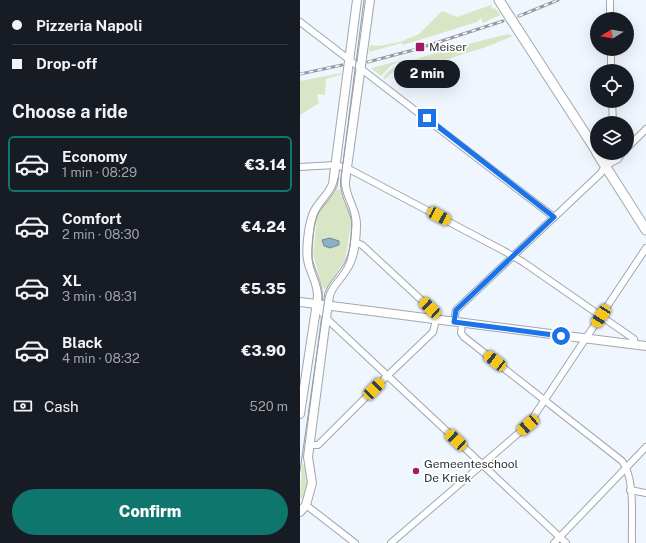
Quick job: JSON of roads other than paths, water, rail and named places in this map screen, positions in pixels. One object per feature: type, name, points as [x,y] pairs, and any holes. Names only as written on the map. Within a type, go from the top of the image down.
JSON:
[{"type":"main road","points":[[499,0],[590,142]]},
{"type":"main road","points":[[601,160],[646,230]]},
{"type":"street","points":[[300,414],[316,304],[317,285],[309,264],[308,249],[313,214],[330,192],[333,184],[357,0]]},
{"type":"street","points":[[300,512],[306,505],[312,482],[308,457],[309,445],[329,295],[333,286],[349,265],[354,242],[356,220],[345,188],[370,0]]},
{"type":"street","points":[[610,0],[610,12]]},
{"type":"street","points":[[300,22],[554,217]]},
{"type":"street","points":[[634,141],[646,129]]},
{"type":"street","points":[[607,160],[605,166],[600,173],[456,310],[458,323],[464,337],[622,462],[627,468],[630,490],[632,543]]},
{"type":"street","points":[[605,166],[616,160]]},
{"type":"street","points":[[300,167],[335,165],[348,168],[513,256],[634,340],[635,345]]},
{"type":"street","points":[[309,445],[318,445],[433,332],[433,320],[430,308],[362,245],[354,242]]},
{"type":"street","points":[[391,543],[528,425],[646,248]]},
{"type":"street","points":[[300,302],[646,346]]},
{"type":"street","points":[[316,304],[326,318],[566,543]]},
{"type":"street","points":[[554,543],[646,447]]},
{"type":"street","points":[[630,490],[646,493]]},
{"type":"street","points":[[306,505],[355,543]]},
{"type":"water","points":[[330,238],[339,241],[339,245],[330,248],[324,246],[322,240]]},
{"type":"tram line","points":[[300,471],[326,293],[344,267],[348,258],[350,247],[352,219],[342,190],[341,178],[364,0]]},
{"type":"tram line","points":[[322,300],[321,288],[312,258],[314,227],[320,208],[335,188],[338,178]]},
{"type":"railway","points":[[519,16],[558,0]]},
{"type":"railway","points":[[368,62],[417,49],[503,21]]},
{"type":"railway","points":[[300,74],[342,65]]},
{"type":"place","name":"Meiser","points":[[420,47]]},
{"type":"place","name":"Gemeenteschool De Kriek","points":[[416,471]]}]
